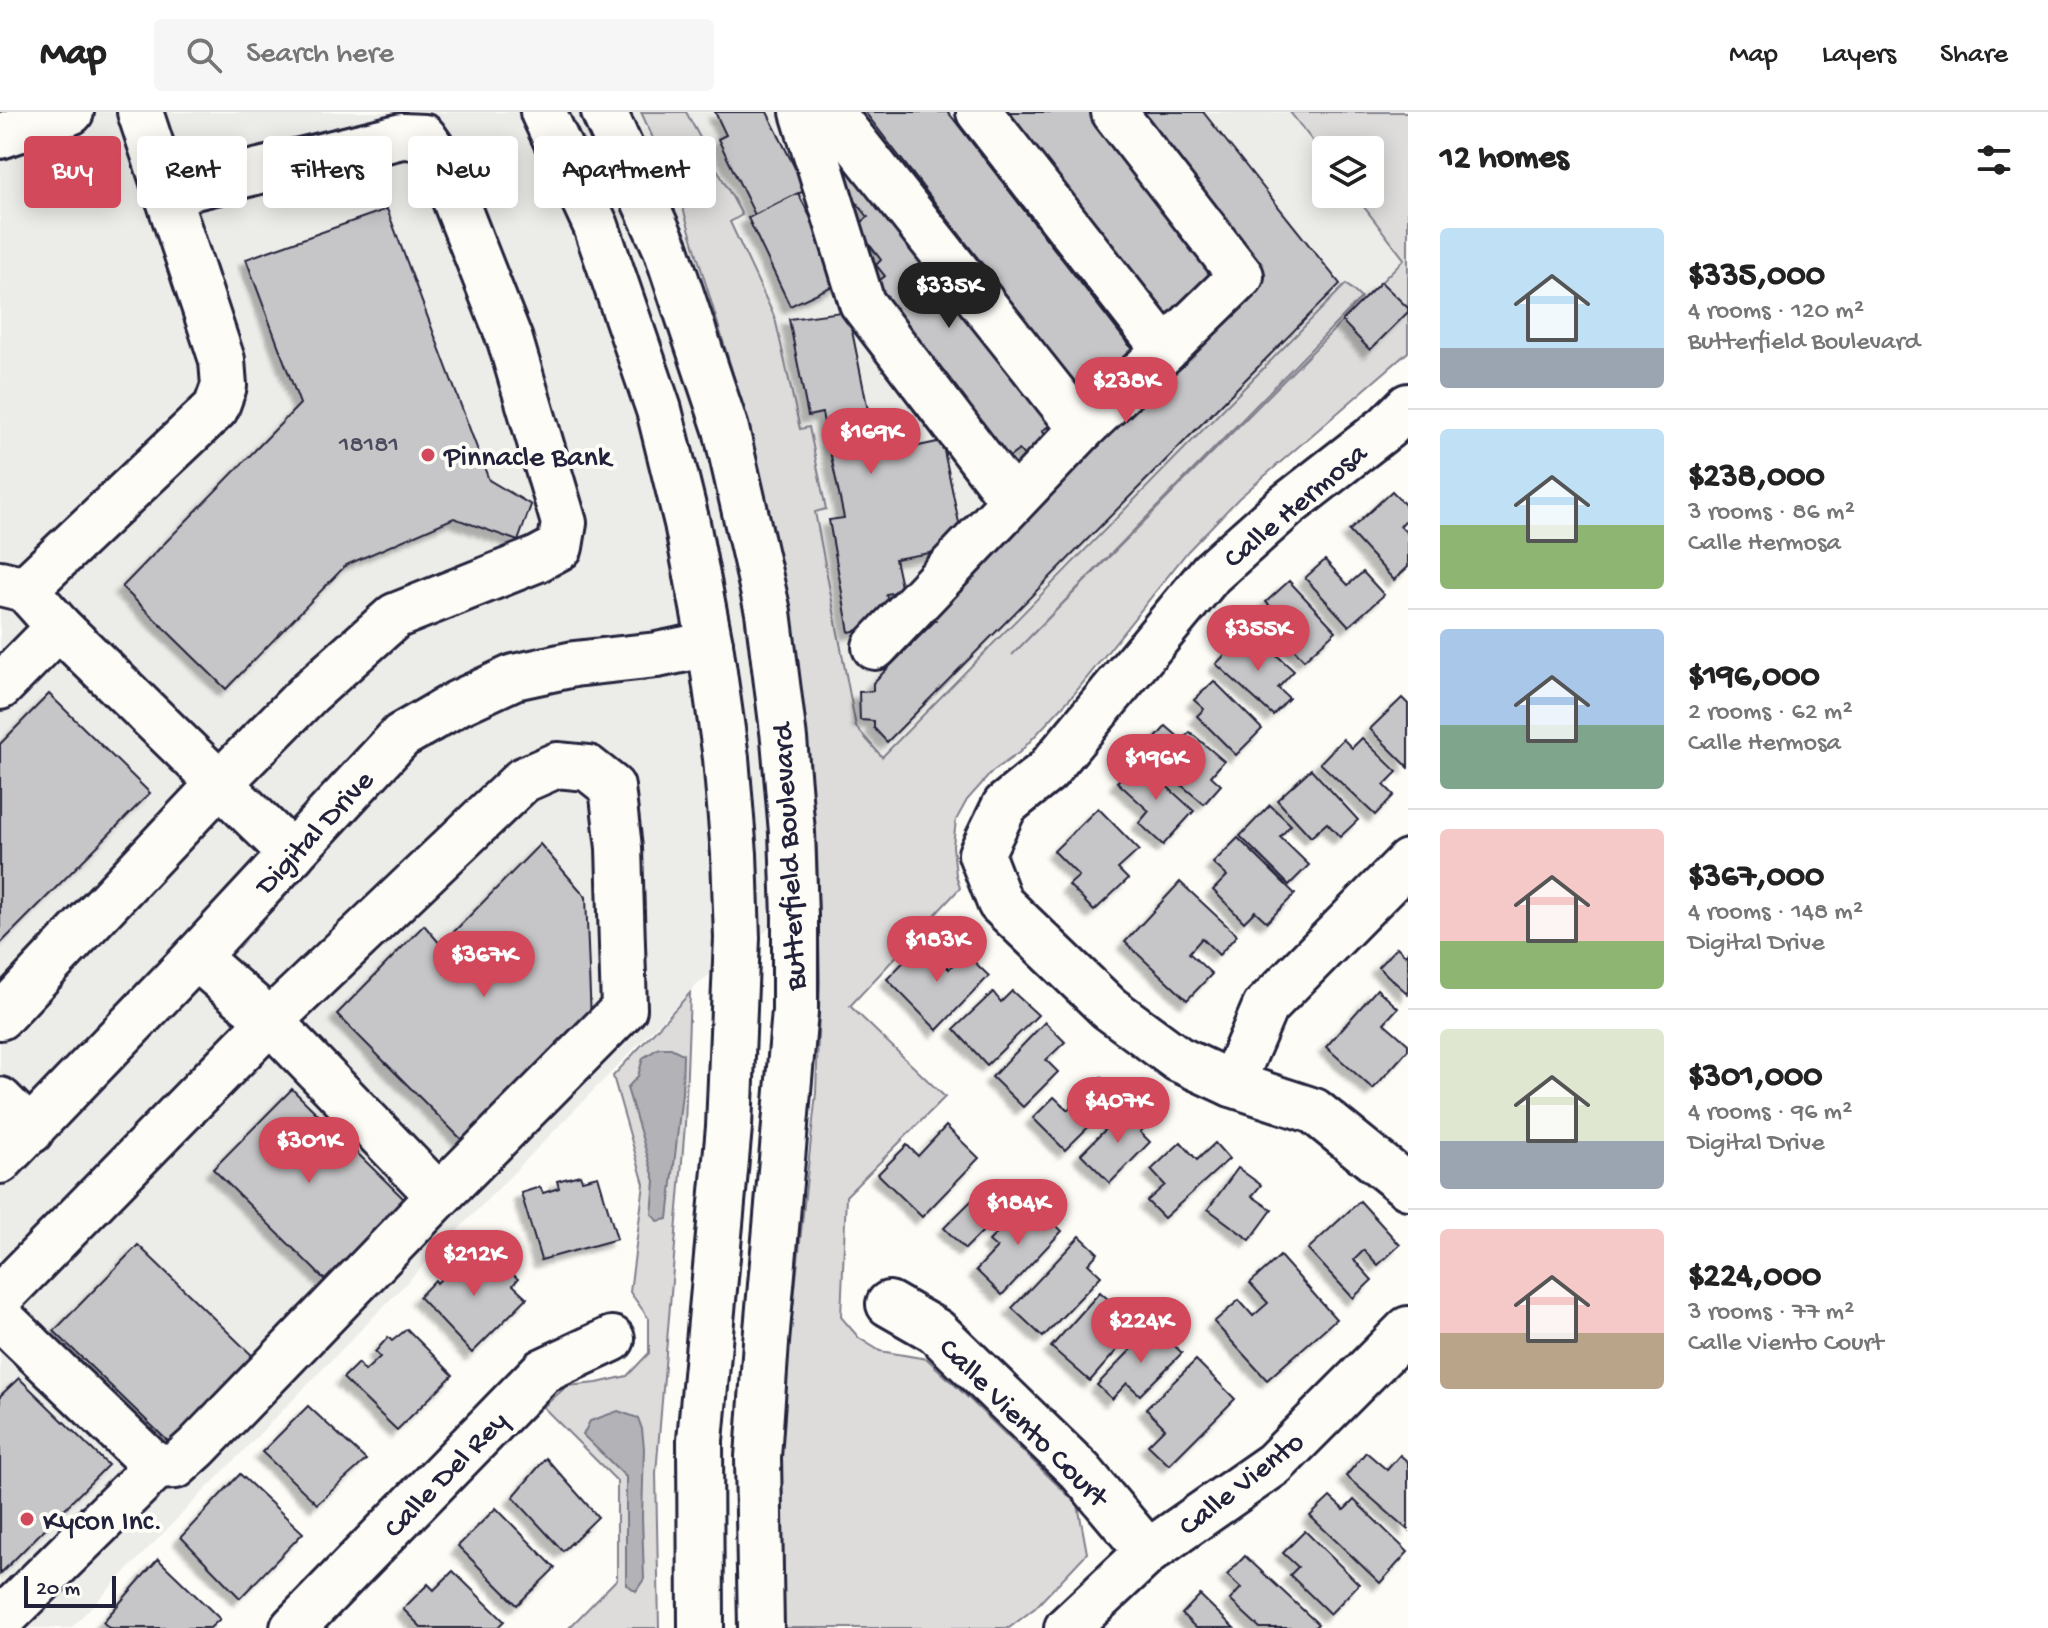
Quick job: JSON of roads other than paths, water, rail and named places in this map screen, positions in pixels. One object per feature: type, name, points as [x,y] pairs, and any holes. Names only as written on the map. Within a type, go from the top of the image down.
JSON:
[{"type":"street","points":[[0,136],[71,112]]},
{"type":"street","points":[[140,112],[148,136]]},
{"type":"street","name":"Butterfield Boulevard","points":[[543,112],[596,226],[659,410],[687,523],[710,644],[726,758],[737,938],[729,1127],[700,1440],[701,1628]]},
{"type":"street","name":"Butterfield Boulevard","points":[[604,112],[666,249],[726,429],[768,612],[784,739],[792,832],[795,1011],[758,1457],[761,1628]]},
{"type":"street","points":[[803,112],[862,303],[1013,501]]},
{"type":"street","points":[[831,112],[1082,429]]},
{"type":"street","points":[[979,112],[1165,350]]},
{"type":"street","points":[[875,647],[1082,429],[1241,276],[1114,112]]},
{"type":"street","points":[[0,1017],[219,784],[310,692],[395,616],[538,559],[560,547],[564,523],[510,340],[438,157],[424,137],[402,136],[247,174]]},
{"type":"street","points":[[171,208],[222,360],[224,386],[216,408],[12,586],[59,627],[292,854]]},
{"type":"street","name":"Calle Hermosa","points":[[1408,406],[1387,427],[1286,506],[1211,573],[1047,771],[1005,805],[981,854],[1000,903],[1109,1008],[1178,1059],[1232,1084],[1314,1111],[1408,1187]]},
{"type":"street","points":[[0,687],[59,627]]},
{"type":"street","name":"Digital Drive","points":[[0,1161],[196,957],[401,736],[458,703],[514,677],[574,664],[657,655],[710,644]]},
{"type":"street","points":[[0,1297],[270,1021],[523,780],[557,765],[588,768],[612,787],[619,848],[624,1009],[196,1448],[176,1466],[156,1467],[0,1621]]},
{"type":"street","points":[[1232,1084],[1265,1007],[1408,862]]},
{"type":"street","points":[[196,957],[270,1021],[439,1196]]},
{"type":"street","points":[[0,1100],[31,1131]]},
{"type":"street","name":"Calle Viento Court","points":[[889,1304],[936,1331],[1081,1472],[1148,1552]]},
{"type":"street","points":[[0,1317],[156,1467]]},
{"type":"street","name":"Calle Viento","points":[[1067,1628],[1148,1552],[1274,1464],[1408,1329]]},
{"type":"street","name":"Calle Del Rey","points":[[293,1628],[543,1371],[612,1339]]},
{"type":"place","name":"Pinnacle Bank","points":[[428,455]]},
{"type":"place","name":"Kycon Inc.","points":[[27,1519]]}]
